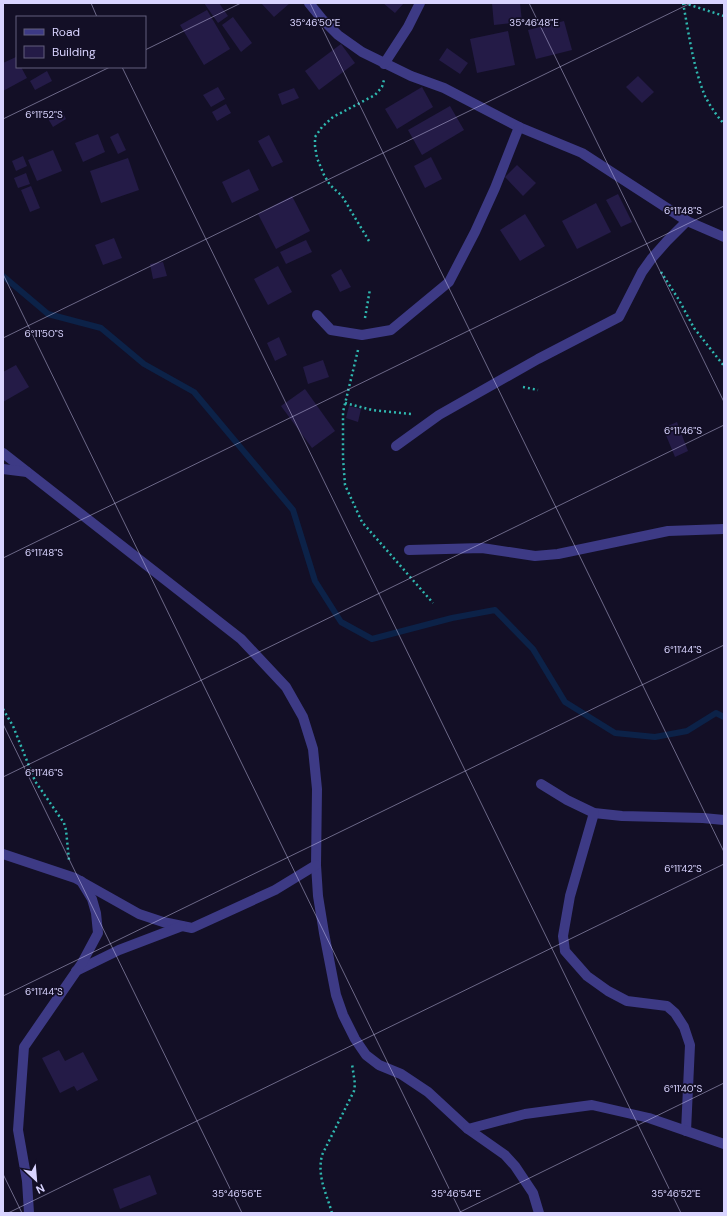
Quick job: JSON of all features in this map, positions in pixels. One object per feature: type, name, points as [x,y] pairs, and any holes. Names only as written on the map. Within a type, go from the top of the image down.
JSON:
[{"type":"street","points":[[309,3],[338,35],[362,52],[411,76],[444,88],[519,126],[582,153],[687,222],[724,237]]},
{"type":"street","points":[[386,64],[408,27],[420,3]]},
{"type":"street","points":[[317,315],[331,330],[362,335],[391,330],[449,282],[475,232],[495,188],[519,126]]},
{"type":"street","points":[[396,446],[439,415],[538,359],[619,317],[642,272],[652,258],[687,222]]},
{"type":"street","points":[[3,452],[241,639],[286,687],[303,717],[314,749],[317,789],[316,865],[318,896],[336,995],[355,1039],[366,1055],[379,1066],[401,1074],[428,1092],[468,1129],[505,1155],[515,1166],[533,1193],[539,1213]]},
{"type":"street","points":[[3,468],[29,472]]},
{"type":"street","points":[[410,550],[482,548],[536,556],[558,554],[668,531],[724,529]]},
{"type":"street","points":[[541,784],[567,800],[594,813],[622,816],[724,820]]},
{"type":"street","points":[[594,813],[570,896],[563,936],[565,951],[587,976],[608,991],[627,1001],[667,1006],[684,1026],[690,1046],[686,1131]]},
{"type":"street","points":[[3,854],[78,879],[139,914],[163,922],[192,928],[275,890],[316,865]]},
{"type":"street","points":[[29,1213],[27,1181],[18,1130],[24,1047],[76,971],[98,932],[96,913],[92,899],[78,879]]},
{"type":"street","points":[[76,971],[119,950],[182,926]]},
{"type":"street","points":[[468,1129],[525,1114],[592,1105],[650,1118],[724,1144]]},
{"type":"path","points":[[724,16],[684,3],[696,66],[706,97],[717,116],[724,124]]},
{"type":"path","points":[[369,241],[342,196],[330,185],[324,175],[314,146],[315,137],[322,127],[333,117],[375,95],[382,87],[386,64]]},
{"type":"path","points":[[652,258],[679,300],[694,328],[724,366]]},
{"type":"path","points":[[370,289],[362,335],[343,412],[343,458],[345,485],[362,522],[433,603]]},
{"type":"path","points":[[3,709],[13,726],[35,782],[64,823],[69,860],[78,879]]},
{"type":"path","points":[[332,1213],[320,1179],[320,1165],[322,1155],[354,1091],[355,1084],[350,1058]]},
{"type":"building","points":[[204,3],[219,3],[228,16],[218,23]]},
{"type":"building","points":[[261,3],[290,3],[274,17]]},
{"type":"building","points":[[383,3],[404,3],[395,13]]},
{"type":"building","points":[[492,3],[520,3],[522,22],[494,25]]},
{"type":"building","points":[[207,10],[230,49],[204,65],[180,25]]},
{"type":"building","points":[[233,17],[252,43],[241,52],[222,25]]},
{"type":"building","points":[[564,21],[572,50],[536,59],[528,30]]},
{"type":"building","points":[[508,31],[515,65],[477,73],[470,39]]},
{"type":"building","points":[[341,44],[355,63],[319,90],[305,71]]},
{"type":"building","points":[[447,48],[468,63],[460,74],[439,60]]},
{"type":"building","points":[[16,57],[16,68],[22,68],[27,78],[3,91],[3,63]]},
{"type":"building","points":[[47,71],[52,81],[35,90],[30,81]]},
{"type":"building","points":[[638,76],[654,92],[642,103],[626,87]]},
{"type":"building","points":[[218,87],[225,99],[211,107],[203,95]]},
{"type":"building","points":[[422,87],[433,107],[397,129],[385,109]]},
{"type":"building","points":[[294,88],[299,98],[282,105],[278,94]]},
{"type":"building","points":[[226,104],[231,113],[217,121],[212,112]]},
{"type":"building","points":[[450,106],[464,130],[422,155],[408,130]]},
{"type":"building","points":[[61,109],[66,119],[53,127],[47,117]]},
{"type":"building","points":[[118,133],[126,150],[118,154],[110,137]]},
{"type":"building","points":[[98,134],[105,152],[83,162],[75,143]]},
{"type":"building","points":[[269,135],[283,162],[272,167],[258,141]]},
{"type":"building","points":[[53,150],[62,171],[37,181],[28,160]]},
{"type":"building","points":[[23,156],[27,166],[16,171],[12,161]]},
{"type":"building","points":[[431,157],[442,179],[425,188],[414,166]]},
{"type":"building","points":[[128,158],[139,190],[101,203],[90,171]]},
{"type":"building","points":[[517,165],[536,183],[523,196],[505,177]]},
{"type":"building","points":[[249,169],[259,190],[232,203],[222,182]]},
{"type":"building","points":[[26,173],[30,184],[18,188],[14,178]]},
{"type":"building","points":[[31,186],[40,208],[30,212],[21,190]]},
{"type":"building","points":[[618,194],[632,222],[621,227],[606,200]]},
{"type":"building","points":[[292,196],[310,231],[276,249],[258,214]]},
{"type":"building","points":[[596,203],[611,232],[577,249],[562,221]]},
{"type":"building","points":[[525,214],[545,246],[520,261],[500,230]]},
{"type":"building","points":[[114,238],[122,258],[103,265],[95,245]]},
{"type":"building","points":[[306,240],[312,252],[286,264],[280,252]]},
{"type":"building","points":[[163,262],[167,276],[153,279],[150,264]]},
{"type":"building","points":[[278,266],[292,292],[268,305],[254,279]]},
{"type":"building","points":[[341,269],[351,287],[340,292],[331,275]]},
{"type":"building","points":[[279,337],[287,355],[275,361],[267,343]]},
{"type":"building","points":[[323,360],[329,377],[308,384],[303,367]]},
{"type":"building","points":[[16,365],[29,387],[3,402],[3,372]]},
{"type":"building","points":[[305,389],[335,431],[312,448],[281,406]]},
{"type":"building","points":[[349,406],[361,409],[358,422],[346,418]]},
{"type":"building","points":[[677,422],[688,451],[675,457],[663,428]]},
{"type":"building","points":[[59,1050],[65,1061],[83,1052],[98,1080],[77,1091],[74,1086],[60,1093],[42,1058]]},
{"type":"building","points":[[150,1175],[157,1194],[120,1209],[113,1189]]},
{"type":"waterway","points":[[3,276],[48,314],[101,328],[144,364],[194,392],[293,510],[315,581],[341,622],[372,639],[452,618],[495,610],[533,649],[565,702],[615,733],[655,737],[687,731],[716,713],[724,717]]}]
